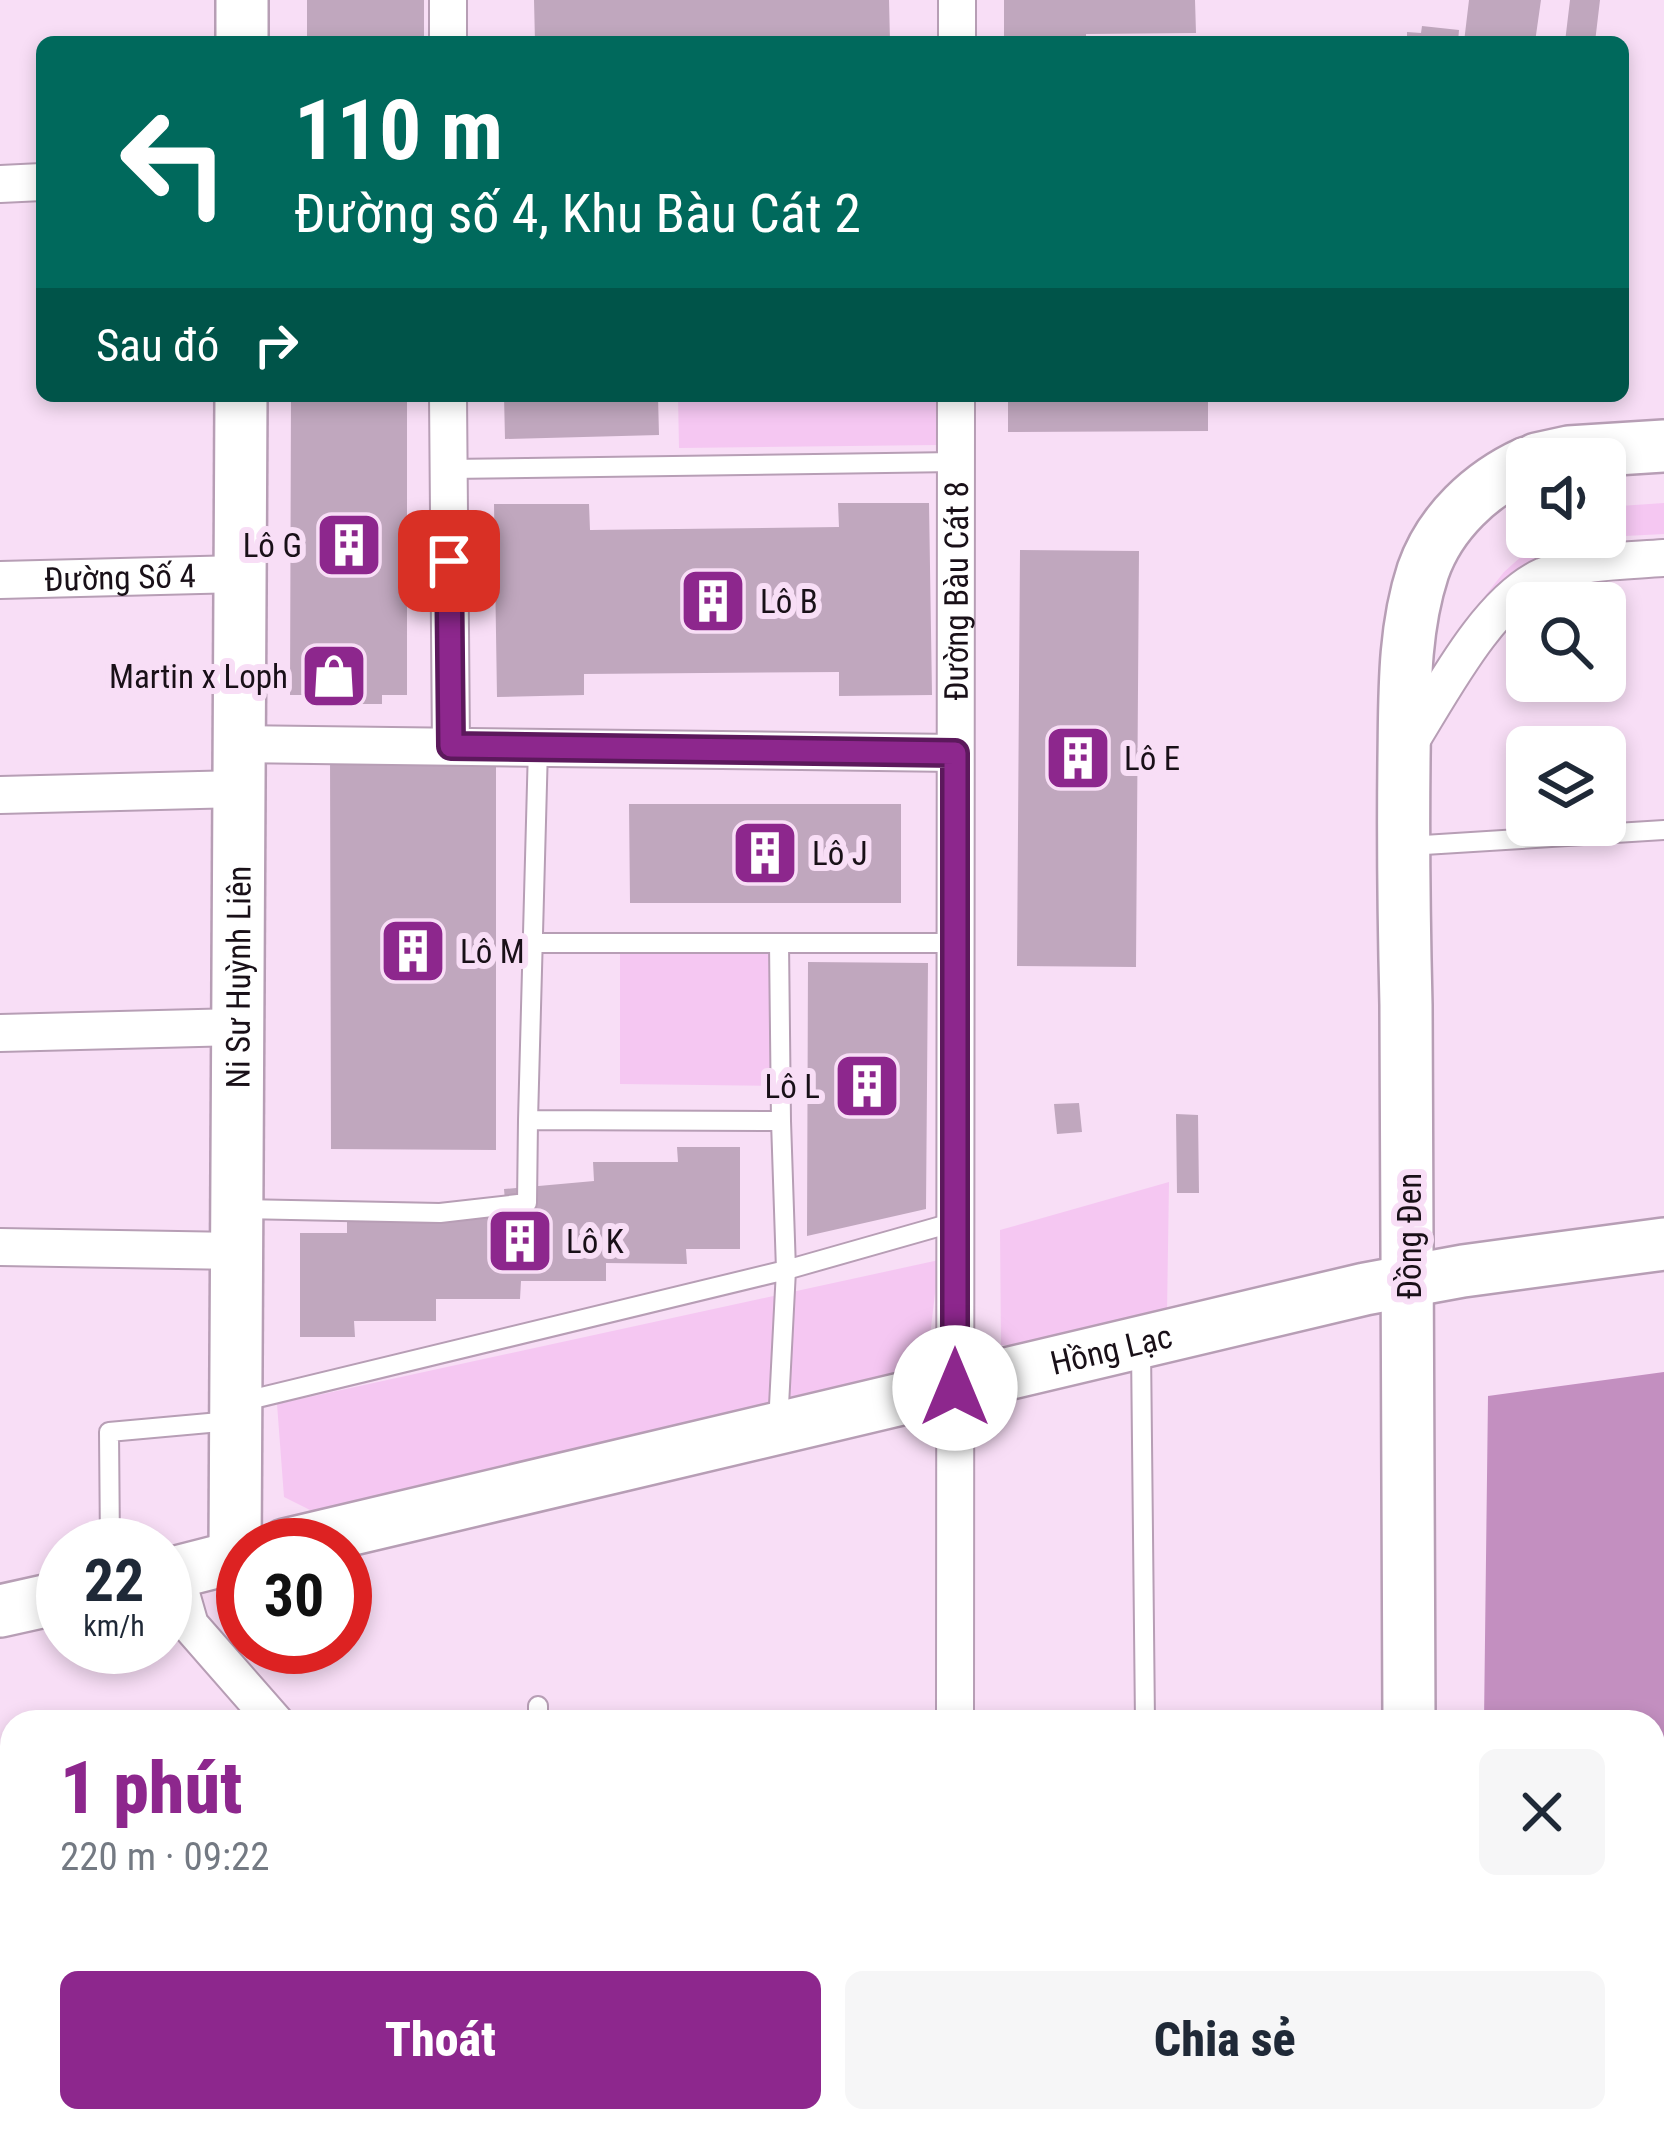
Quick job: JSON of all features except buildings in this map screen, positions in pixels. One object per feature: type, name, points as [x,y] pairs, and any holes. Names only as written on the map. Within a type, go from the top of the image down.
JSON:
[{"type":"street","points":[[242,0],[242,36]]},
{"type":"street","points":[[448,0],[448,36]]},
{"type":"street","points":[[957,0],[957,36]]},
{"type":"street","points":[[0,184],[36,182]]},
{"type":"street","name":"Ni Sư Huỳnh Liên","points":[[238,1518],[241,402]]},
{"type":"street","points":[[448,402],[451,746]]},
{"type":"street","name":"Đường Bàu Cát 8","points":[[955,1710],[956,402]]},
{"type":"street","points":[[1626,448],[1664,446]]},
{"type":"street","name":"Đồng Đen","points":[[1409,1710],[1405,677],[1409,628],[1431,550],[1460,509],[1506,474]]},
{"type":"street","points":[[1405,750],[1478,637],[1518,592],[1543,577],[1586,564],[1664,558]]},
{"type":"street","name":"Đường Số 4","points":[[0,580],[240,574]]},
{"type":"street","points":[[0,795],[451,746],[955,753]]},
{"type":"street","points":[[0,1033],[238,1027]]},
{"type":"street","points":[[0,1246],[237,1230]]},
{"type":"street","name":"Hồng Lạc","points":[[372,1525],[1409,1280],[1664,1244]]},
{"type":"street","points":[[0,1611],[36,1603]]},
{"type":"street","points":[[192,1627],[264,1710]]},
{"type":"lane","points":[[448,469],[956,463]]},
{"type":"lane","points":[[237,1230],[527,1203],[538,747]]},
{"type":"lane","points":[[1403,846],[1664,830]]},
{"type":"lane","points":[[533,943],[955,943]]},
{"type":"lane","points":[[778,943],[785,1270],[778,1430]]},
{"type":"lane","points":[[528,1120],[781,1121]]},
{"type":"lane","points":[[110,1518],[109,1432],[236,1412],[955,1222]]},
{"type":"lane","points":[[1141,1343],[1145,1710]]},
{"type":"shaded area","points":[[678,402],[936,402],[937,445],[679,448]]},
{"type":"shaded area","points":[[1664,503],[1664,534],[1626,536],[1626,506]]},
{"type":"shaded area","points":[[1520,558],[1538,558],[1477,606]]},
{"type":"shaded area","points":[[620,945],[782,946],[781,1086],[620,1084]]},
{"type":"shaded area","points":[[1169,1182],[1167,1314],[1034,1346],[1001,1345],[1000,1230]]},
{"type":"shaded area","points":[[939,1260],[925,1378],[312,1511],[284,1497],[277,1404]]},
{"type":"shaded area","points":[[1664,1372],[1664,1710],[1484,1710],[1488,1396]]},
{"type":"place","name":"Lô G","points":[[349,545]]},
{"type":"place","name":"Lô B","points":[[713,601]]},
{"type":"place","name":"Martin x Loph","points":[[334,676]]},
{"type":"place","name":"Lô E","points":[[1078,758]]},
{"type":"place","name":"Lô J","points":[[765,853]]},
{"type":"place","name":"Lô M","points":[[413,951]]},
{"type":"place","name":"Lô L","points":[[867,1086]]},
{"type":"place","name":"Lô K","points":[[520,1241]]},
{"type":"route","points":[[449,561],[451,746],[955,753],[955,1388]]}]
